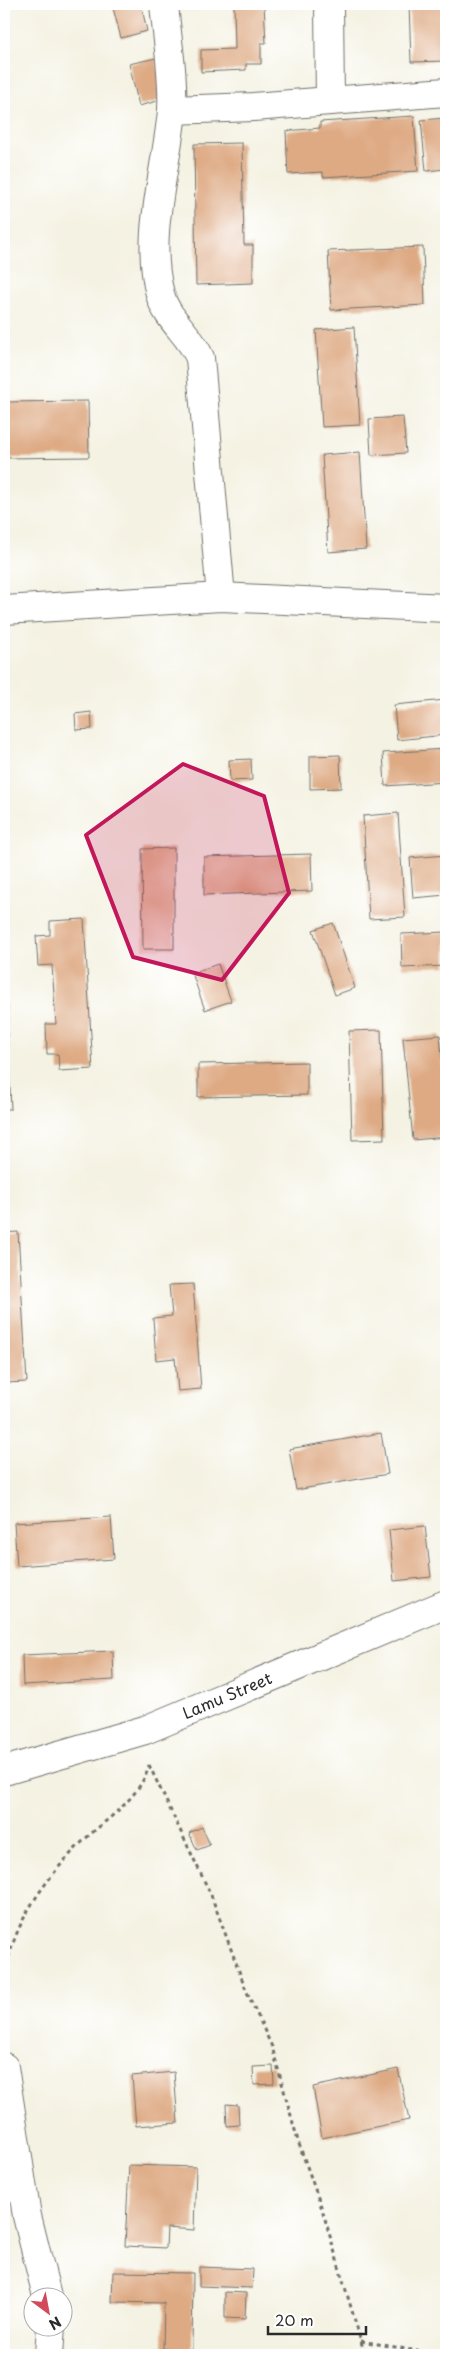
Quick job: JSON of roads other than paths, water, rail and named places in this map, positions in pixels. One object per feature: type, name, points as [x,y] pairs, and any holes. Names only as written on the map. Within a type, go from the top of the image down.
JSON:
[{"type":"street","points":[[164,4],[172,86],[172,110],[157,213],[155,272],[160,296],[169,314],[195,346],[200,358],[221,597]]},
{"type":"street","points":[[329,4],[330,101]]},
{"type":"street","points":[[172,110],[446,92]]},
{"type":"street","points":[[4,610],[221,597],[446,608]]},
{"type":"street","name":"Lamu Street","points":[[4,1771],[144,1730],[446,1604]]},
{"type":"street","points":[[4,2068],[27,2216],[44,2286]]},
{"type":"street","points":[[49,2355],[51,2336]]}]
